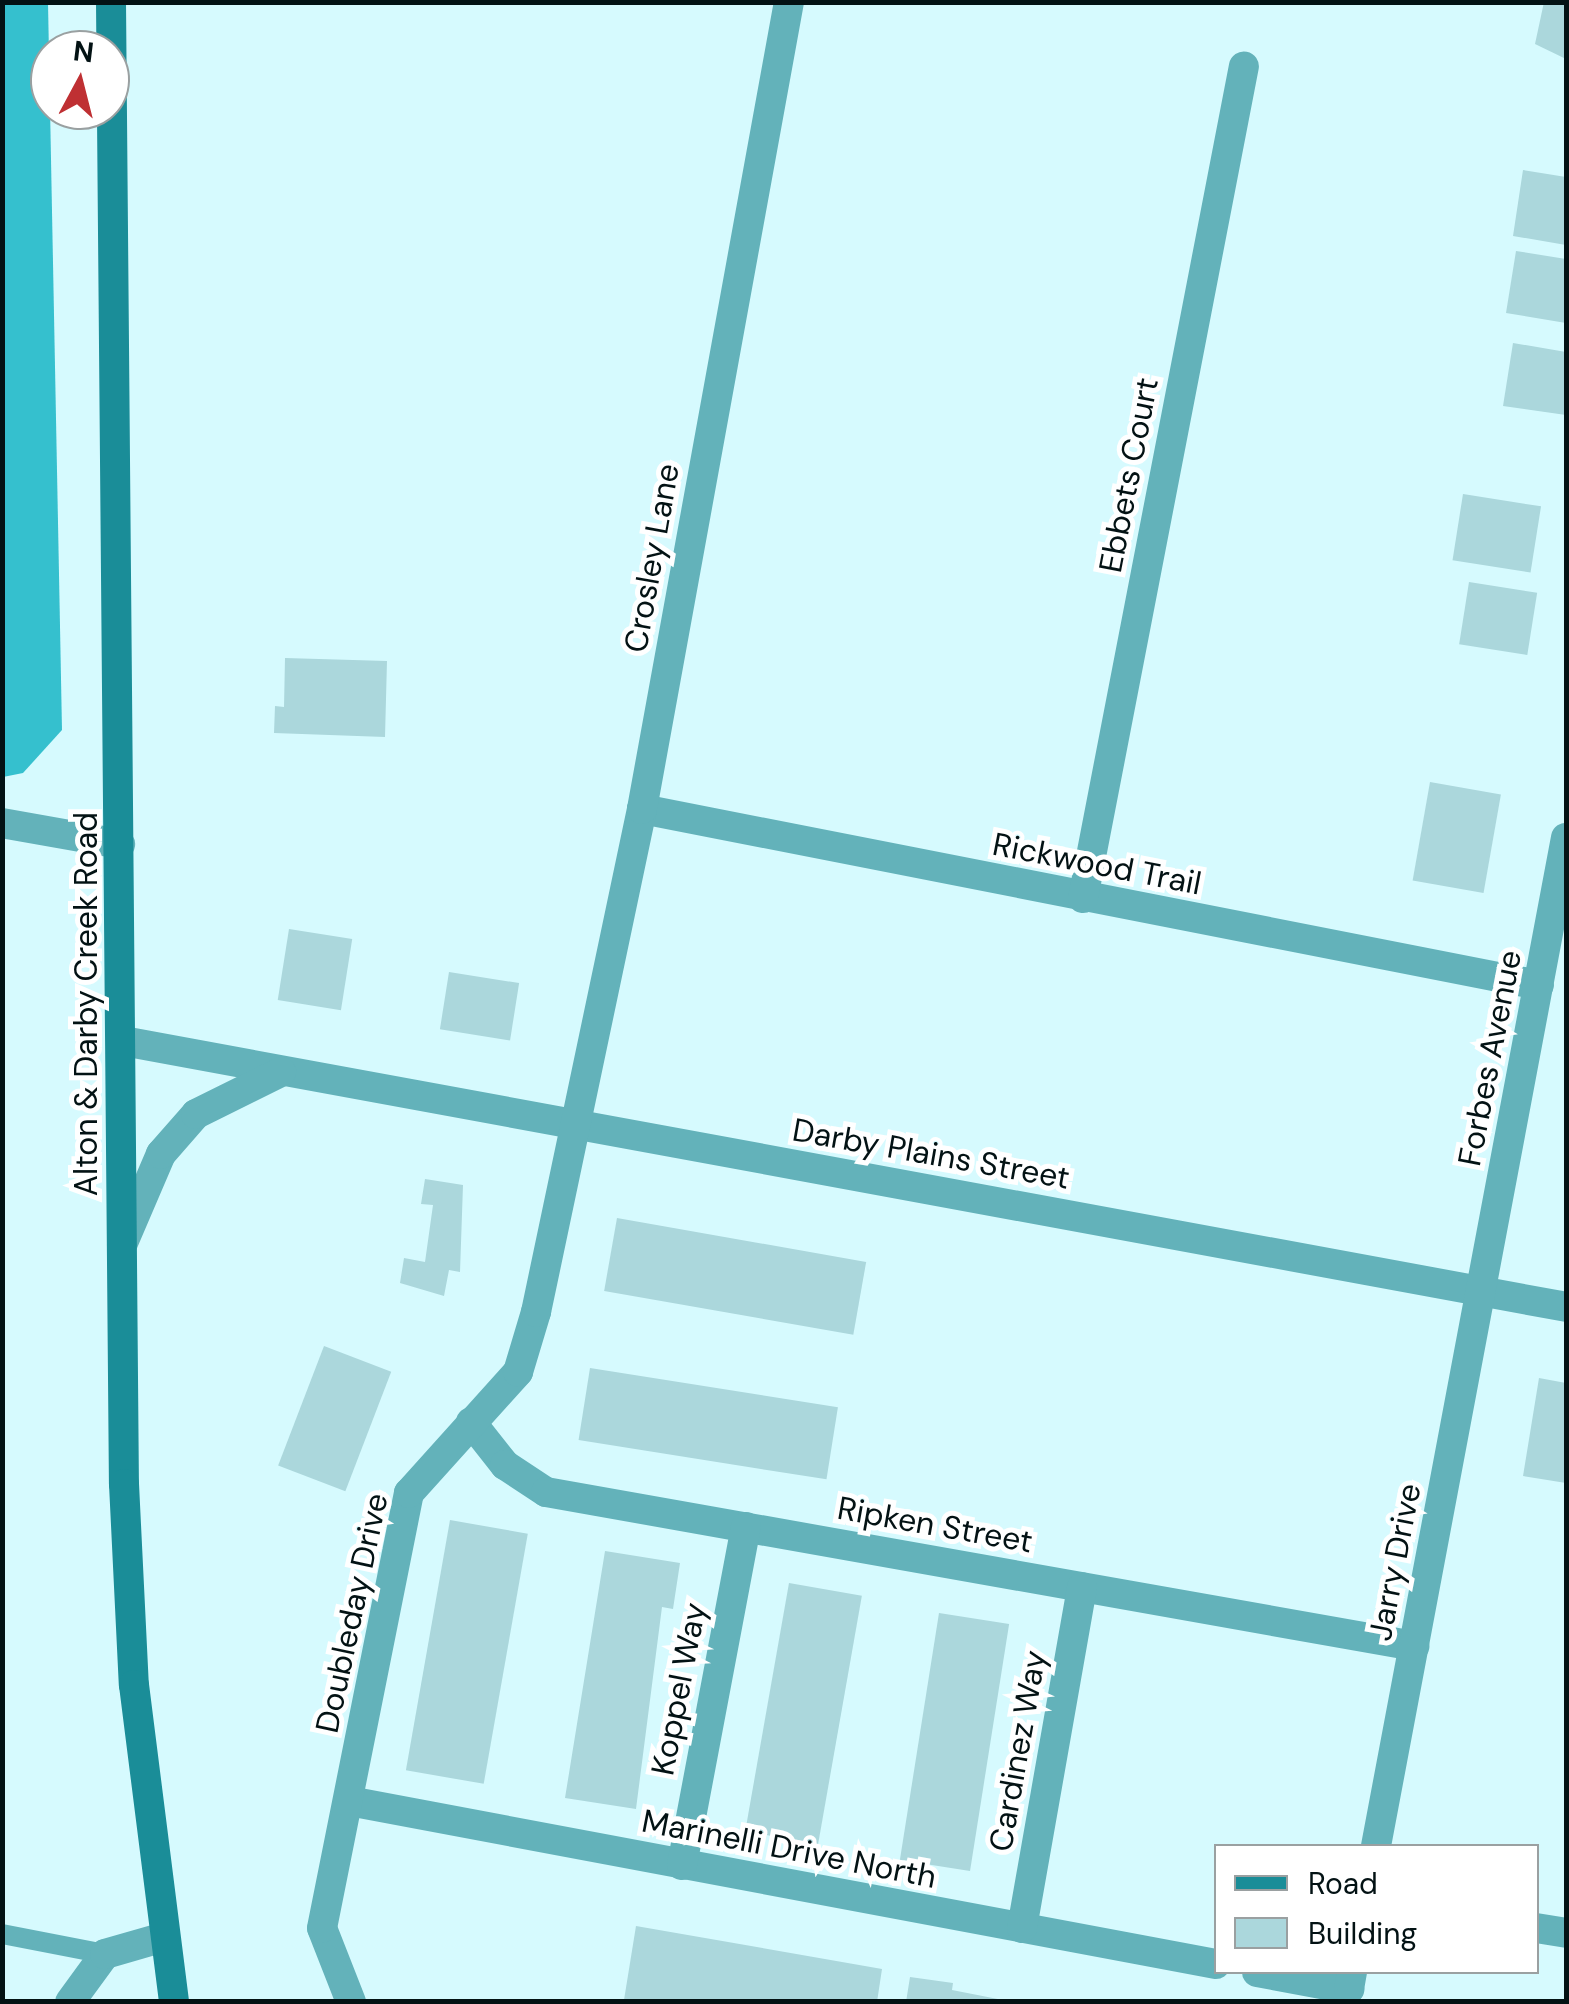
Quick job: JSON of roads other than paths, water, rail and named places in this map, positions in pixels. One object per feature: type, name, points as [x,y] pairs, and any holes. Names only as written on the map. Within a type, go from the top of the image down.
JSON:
[{"type":"main road","name":"Alton & Darby Creek Road","points":[[111,2],[122,1245],[134,1685],[174,2002]]},
{"type":"street","name":"Crosley Lane","points":[[575,1124],[642,809],[788,2]]},
{"type":"street","name":"Ebbets Court","points":[[1082,898],[1244,66]]},
{"type":"street","name":"Rickwood Trail","points":[[642,809],[1082,898],[1539,984]]},
{"type":"street","points":[[2,824],[120,844]]},
{"type":"street","name":"Forbes Avenue","points":[[1482,1291],[1566,838]]},
{"type":"street","name":"Darby Plains Street","points":[[122,1041],[1566,1307]]},
{"type":"street","points":[[122,1245],[161,1154],[196,1114],[284,1071]]},
{"type":"street","name":"Doubleday Drive","points":[[351,2002],[322,1928],[409,1493],[518,1372],[575,1124]]},
{"type":"street","name":"Jarry Drive","points":[[1376,1844],[1482,1291]]},
{"type":"street","name":"Ripken Street","points":[[472,1422],[505,1466],[546,1492],[1414,1646]]},
{"type":"street","name":"Koppel Way","points":[[682,1865],[746,1527]]},
{"type":"street","name":"Cardinez Way","points":[[1022,1928],[1082,1587]]},
{"type":"street","name":"Marinelli Drive North","points":[[349,1801],[1214,1964]]},
{"type":"street","points":[[1539,1928],[1566,1933]]},
{"type":"street","points":[[70,2002],[105,1954],[164,1937]]},
{"type":"street","points":[[1268,1974],[1349,1988],[1352,1974]]},
{"type":"lane","points":[[2,1934],[105,1954]]}]
